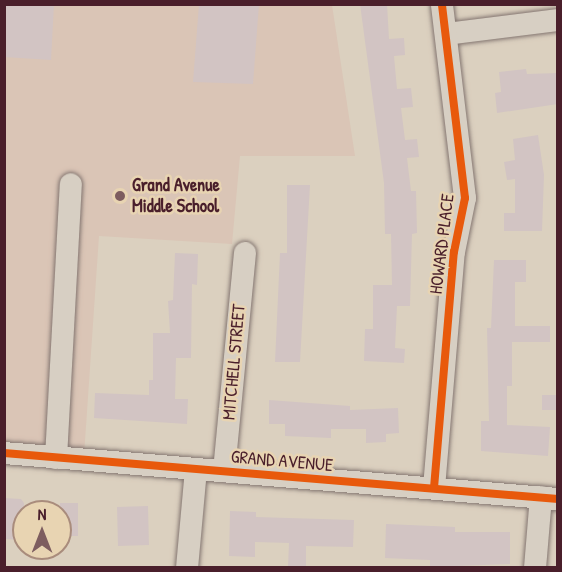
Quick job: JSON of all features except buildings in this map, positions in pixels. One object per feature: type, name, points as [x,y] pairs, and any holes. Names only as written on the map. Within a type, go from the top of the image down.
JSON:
[{"type":"street","name":"HOWARD PLACE","points":[[434,488],[454,252],[465,198],[442,4]]},
{"type":"street","points":[[446,34],[558,20]]},
{"type":"street","points":[[56,458],[71,184]]},
{"type":"street","name":"MITCHELL STREET","points":[[224,471],[245,253]]},
{"type":"street","name":"GRAND AVENUE","points":[[4,453],[549,498]]},
{"type":"street","points":[[187,567],[196,469]]},
{"type":"street","points":[[535,567],[549,498]]},
{"type":"shaded area","name":"Grand Avenue Middle School","points":[[4,5],[332,5],[355,156],[240,156],[232,244],[99,236],[84,456],[5,450]]},
{"type":"cycle path","points":[[434,488],[454,252],[465,198],[442,4]]},
{"type":"cycle path","points":[[4,453],[558,499]]},
{"type":"place","name":"Grand Avenue Middle School","points":[[120,196]]}]
